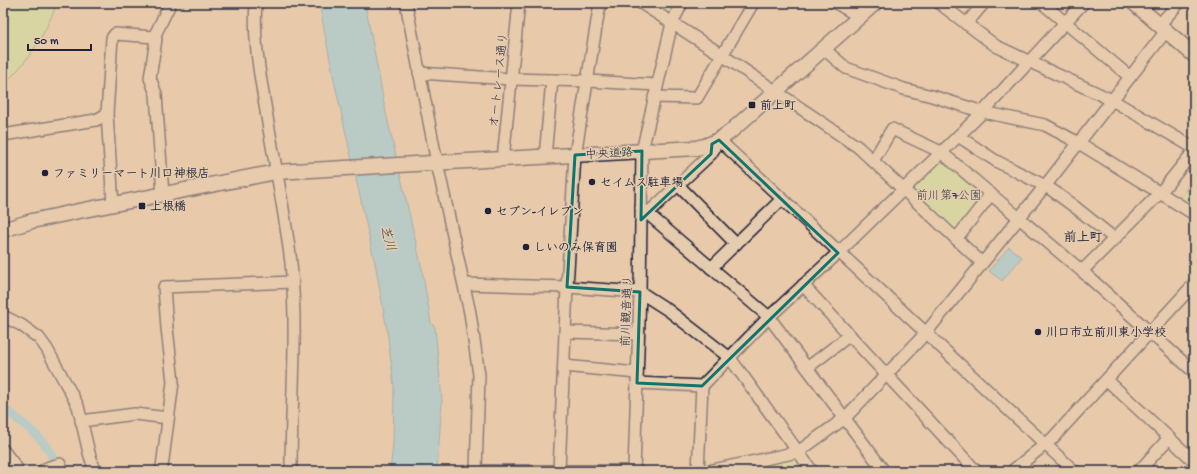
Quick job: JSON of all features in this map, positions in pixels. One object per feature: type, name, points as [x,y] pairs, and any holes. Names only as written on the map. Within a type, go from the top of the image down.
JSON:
[{"type":"main road","name":"中央道路","points":[[3,230],[55,216],[283,172],[696,148],[715,142],[730,132],[777,92],[875,3]]},
{"type":"main road","points":[[1134,3],[1194,55]]},
{"type":"street","points":[[163,195],[156,94],[150,78],[156,39],[154,37],[169,6],[169,3]]},
{"type":"street","points":[[256,3],[254,20],[257,56],[283,172],[292,282],[294,354],[291,471]]},
{"type":"street","points":[[406,3],[419,73],[432,163],[464,284],[470,313],[479,375],[476,471],[635,471]]},
{"type":"street","name":"オートレース通り","points":[[503,159],[519,3]]},
{"type":"street","points":[[559,471],[575,155],[600,3]]},
{"type":"street","points":[[641,3],[722,55],[858,147],[902,190],[982,263]]},
{"type":"street","name":"前川観音通り","points":[[635,471],[638,334],[644,211],[642,151],[672,23],[682,3]]},
{"type":"street","points":[[654,97],[697,98],[753,3]]},
{"type":"street","points":[[836,3],[860,17]]},
{"type":"street","points":[[966,24],[984,3]]},
{"type":"street","points":[[1042,3],[1130,76]]},
{"type":"street","points":[[698,471],[702,386],[769,317],[838,253],[983,112],[1083,3]]},
{"type":"street","points":[[708,471],[798,452],[844,418],[925,334],[1045,186],[1130,76],[1179,3]]},
{"type":"street","points":[[941,4],[996,46],[1112,100],[1194,149],[1160,193],[1086,267],[1083,272]]},
{"type":"street","points":[[113,205],[106,114],[112,38],[115,34],[154,37]]},
{"type":"street","points":[[824,49],[846,68],[860,74],[904,89],[983,112],[1045,125],[1079,143],[1194,214]]},
{"type":"street","points":[[419,73],[511,79],[657,84]]},
{"type":"street","points":[[545,157],[552,80]]},
{"type":"street","points":[[3,135],[96,120],[106,114]]},
{"type":"street","points":[[873,161],[892,129],[941,152],[1083,272],[1194,372]]},
{"type":"street","points":[[958,136],[996,161],[1045,186],[1075,207],[1115,239]]},
{"type":"street","points":[[715,142],[714,149],[711,154],[678,185],[644,211],[769,317],[884,471]]},
{"type":"street","points":[[715,142],[782,199],[838,253],[1074,471]]},
{"type":"street","points":[[678,185],[736,244]]},
{"type":"street","points":[[956,239],[991,194]]},
{"type":"street","points":[[711,268],[782,199]]},
{"type":"street","points":[[162,467],[173,382],[164,287],[292,282]]},
{"type":"street","points":[[464,284],[568,287],[640,292],[668,310],[730,358],[812,471]]},
{"type":"street","points":[[803,285],[976,471]]},
{"type":"street","points":[[1012,471],[1046,445],[1192,288]]},
{"type":"street","points":[[3,316],[21,325],[39,338],[47,349],[78,406],[89,453],[95,471]]},
{"type":"street","points":[[566,332],[638,334]]},
{"type":"street","points":[[807,368],[850,335]]},
{"type":"street","points":[[564,366],[637,378],[702,386]]},
{"type":"street","points":[[1107,380],[1194,461]]},
{"type":"street","points":[[81,421],[135,414],[168,418]]},
{"type":"street","points":[[1139,471],[1169,438]]},
{"type":"street","points":[[3,450],[18,471]]},
{"type":"street","points":[[42,471],[60,464]]},
{"type":"highlighted area","points":[[719,140],[838,253],[702,386],[637,383],[640,292],[567,287],[575,155],[642,151],[641,220],[711,154],[712,144]]},
{"type":"green space","points":[[3,3],[57,3],[47,26],[35,47],[20,67],[3,85]]},
{"type":"green space","points":[[648,3],[676,3],[671,13],[664,14]]},
{"type":"green space","name":"前川第7公園","points":[[940,158],[986,194],[958,234],[910,188]]},
{"type":"green space","points":[[1194,178],[1194,210],[1179,201]]},
{"type":"green space","points":[[793,458],[797,459],[806,471],[729,471]]},
{"type":"water","name":"芝川","points":[[319,3],[365,3],[386,113],[422,269],[431,323],[435,327],[442,400],[437,471],[390,471],[393,445],[394,386],[387,330],[376,268],[334,80]]},
{"type":"water","points":[[1009,247],[1022,257],[1002,281],[989,271]]},
{"type":"waterway","points":[[3,408],[45,444],[53,460],[55,471]]},
{"type":"place","name":"前上町","points":[[752,105]]},
{"type":"place","name":"ファミリーマート川口神根店","points":[[45,173]]},
{"type":"place","name":"セイムス駐車場","points":[[592,182]]},
{"type":"place","name":"上根橋","points":[[142,206]]},
{"type":"place","name":"セブン-イレブン","points":[[488,211]]},
{"type":"place","name":"しいのみ保育園","points":[[526,247]]},
{"type":"place","name":"川口市立前川東小学校","points":[[1038,332]]},
{"type":"district","name":"前上町","points":[[1083,236]]}]
